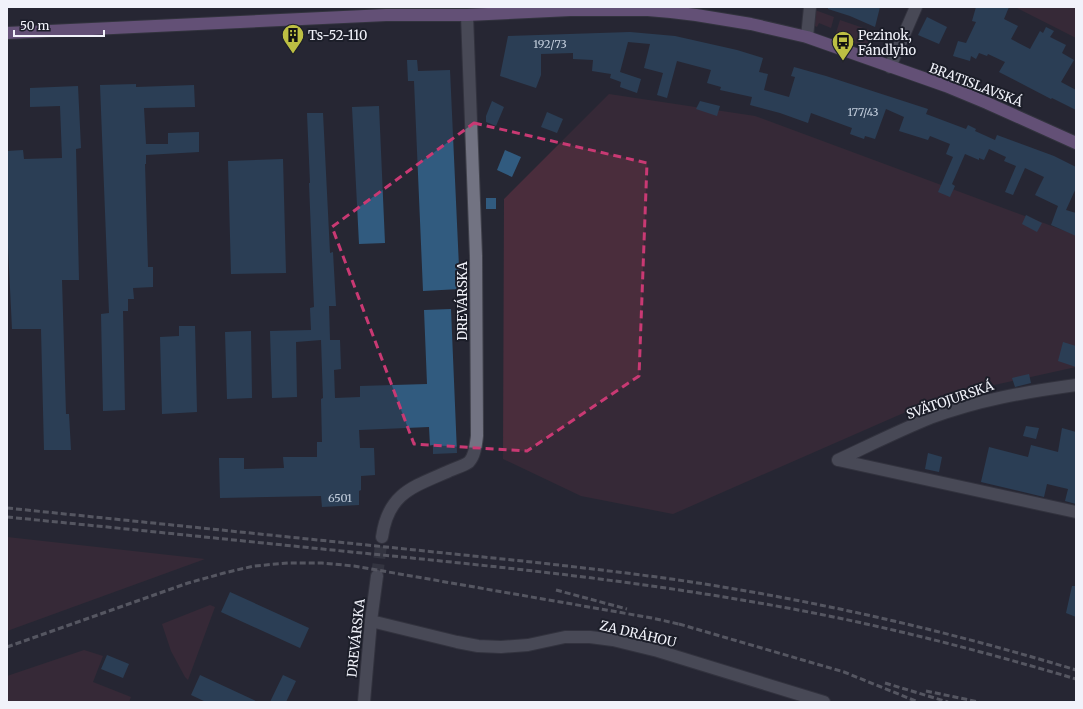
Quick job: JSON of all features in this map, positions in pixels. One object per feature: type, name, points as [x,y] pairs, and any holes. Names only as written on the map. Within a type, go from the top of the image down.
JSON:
[{"type":"main road","name":"BRATISLAVSKÁ","points":[[7,33],[386,16],[446,11],[467,15],[570,10],[648,10],[696,15],[751,24],[807,38],[890,68],[946,86],[1076,143]]},
{"type":"street","points":[[807,38],[810,7]]},
{"type":"street","points":[[890,68],[916,7]]},
{"type":"street","name":"DREVÁRSKA","points":[[382,537],[384,524],[390,508],[400,496],[411,488],[469,462],[475,451],[476,256],[467,15]]},
{"type":"street","name":"SVÄTOJURSKÁ","points":[[1076,385],[1021,393],[975,404],[930,419],[838,460],[1076,512]]},
{"type":"street","name":"DREVÁRSKA","points":[[364,702],[371,621],[377,576]]},
{"type":"street","name":"ZA DRÁHOU","points":[[371,621],[478,646],[501,647],[528,645],[564,637],[590,637],[613,640],[658,651],[824,702]]},
{"type":"highlighted area","points":[[474,123],[647,163],[639,376],[527,451],[414,444],[332,227]]},
{"type":"shaded area","points":[[1015,7],[1076,7],[1076,38]]},
{"type":"shaded area","points":[[815,10],[834,17],[831,28],[819,23],[817,27],[815,26]]},
{"type":"shaded area","points":[[840,20],[875,32],[870,49],[835,36]]},
{"type":"shaded area","points":[[609,94],[755,116],[1076,235],[1076,367],[940,397],[673,514],[581,496],[503,459],[504,199]]},
{"type":"shaded area","points":[[7,537],[205,559],[7,631]]},
{"type":"shaded area","points":[[210,605],[215,607],[188,680],[171,651],[162,624]]},
{"type":"shaded area","points":[[84,650],[103,656],[93,682],[131,697],[129,702],[7,702],[7,676]]},
{"type":"building","points":[[828,7],[880,7],[875,27],[850,16],[828,9]]},
{"type":"building","points":[[976,7],[1009,7],[1004,19],[1018,26],[1011,39],[1030,49],[1040,31],[1043,33],[1046,27],[1054,31],[1050,37],[1066,45],[1062,53],[1074,60],[1061,82],[1076,90],[1076,110],[999,72],[1005,62],[988,54],[987,56],[979,53],[976,59],[971,56],[970,61],[953,56],[958,41],[966,43],[976,22],[972,21]]},
{"type":"building","points":[[927,17],[947,27],[939,44],[918,35]]},
{"type":"building","points":[[630,32],[675,36],[737,50],[763,58],[759,72],[768,74],[764,90],[789,97],[795,77],[791,76],[794,67],[928,109],[926,114],[966,129],[968,125],[976,129],[975,131],[995,140],[997,135],[1054,156],[1076,167],[1076,188],[1066,210],[1076,213],[1076,236],[1051,225],[1058,206],[1035,195],[1044,177],[1025,168],[1013,195],[1005,192],[1016,166],[1004,161],[1006,157],[989,149],[984,160],[979,158],[979,160],[965,154],[952,184],[955,186],[950,197],[938,192],[953,157],[946,154],[950,144],[930,136],[928,140],[899,131],[904,117],[886,109],[875,139],[865,136],[864,139],[850,134],[852,128],[811,113],[808,123],[780,113],[750,105],[752,97],[720,90],[721,87],[707,83],[711,70],[677,61],[667,98],[657,95],[663,73],[644,68],[650,44],[628,42],[620,72],[641,79],[637,93],[620,87],[621,82],[610,78],[611,74],[592,71],[593,60],[573,59],[573,53],[541,54],[541,75],[536,88],[500,76],[508,36]]},
{"type":"building","points":[[407,60],[417,60],[418,71],[450,70],[460,289],[423,291],[414,81],[408,81]]},
{"type":"building","points":[[136,84],[136,87],[194,85],[195,107],[144,108],[146,144],[168,144],[168,133],[199,132],[199,152],[146,155],[148,267],[153,267],[153,287],[133,288],[134,299],[128,299],[128,311],[123,311],[125,410],[103,411],[101,314],[109,313],[100,85]]},
{"type":"building","points":[[78,86],[81,148],[76,149],[79,280],[62,280],[66,414],[69,414],[71,450],[44,450],[41,329],[12,329],[7,227],[7,151],[23,150],[24,159],[62,158],[60,106],[30,107],[30,88]]},
{"type":"building","points":[[492,101],[504,107],[496,126],[486,122],[486,116]]},
{"type":"building","points":[[700,101],[720,106],[717,116],[696,109]]},
{"type":"building","points":[[379,106],[385,243],[359,244],[352,107]]},
{"type":"building","points":[[547,112],[563,119],[557,133],[541,127]]},
{"type":"building","points":[[307,113],[323,113],[330,253],[333,252],[336,306],[329,306],[330,340],[340,340],[341,369],[334,370],[335,398],[360,397],[360,386],[427,384],[424,310],[451,309],[457,453],[433,454],[433,445],[430,446],[429,427],[359,430],[360,448],[374,448],[375,475],[361,476],[359,505],[322,507],[321,496],[220,498],[219,458],[244,458],[244,469],[284,468],[283,457],[317,457],[317,442],[322,442],[321,399],[323,398],[321,340],[296,342],[297,397],[272,398],[270,331],[311,330],[310,308],[314,307]]},
{"type":"building","points":[[505,150],[521,157],[512,177],[497,170]]},
{"type":"building","points":[[283,159],[286,273],[231,274],[228,161]]},
{"type":"building","points":[[486,198],[496,198],[496,209],[486,209]]},
{"type":"building","points":[[1026,215],[1042,223],[1037,232],[1022,224]]},
{"type":"building","points":[[179,326],[195,326],[197,412],[162,414],[160,337],[179,336]]},
{"type":"building","points":[[251,331],[252,398],[227,399],[225,332]]},
{"type":"building","points":[[1063,342],[1076,346],[1076,367],[1058,361]]},
{"type":"building","points":[[1029,374],[1031,383],[1015,387],[1012,378]]},
{"type":"building","points":[[1026,426],[1039,428],[1036,439],[1023,436]]},
{"type":"building","points":[[1062,428],[1076,432],[1076,504],[1065,501],[1068,489],[1047,484],[1044,497],[981,482],[989,447],[1028,457],[1031,445],[1058,452]]},
{"type":"building","points":[[928,453],[942,457],[939,472],[925,469]]},
{"type":"building","points":[[1072,586],[1076,586],[1076,617],[1066,613]]},
{"type":"building","points":[[230,592],[309,628],[300,648],[221,612]]},
{"type":"building","points":[[107,655],[129,664],[123,678],[101,669]]},
{"type":"building","points":[[200,675],[258,702],[206,702],[191,695]]},
{"type":"building","points":[[283,675],[296,681],[286,702],[270,702]]},
{"type":"tunnel","points":[[377,576],[382,537]]},
{"type":"railway","points":[[7,508],[532,562],[694,582],[808,602],[898,622],[987,644],[1076,670]]},
{"type":"railway","points":[[7,517],[491,566],[715,595],[839,618],[919,636],[1076,679]]},
{"type":"railway","points":[[7,647],[188,583],[254,566],[288,563],[322,563],[354,566],[652,618],[683,625]]},
{"type":"railway","points":[[556,590],[627,609]]},
{"type":"railway","points":[[679,624],[844,672],[918,702]]},
{"type":"railway","points":[[885,683],[948,702]]},
{"type":"railway","points":[[926,691],[979,702]]},
{"type":"place","name":"Ts-52-110","points":[[293,54]]},
{"type":"place","name":"Pezinok, Fándlyho","points":[[843,62]]}]
